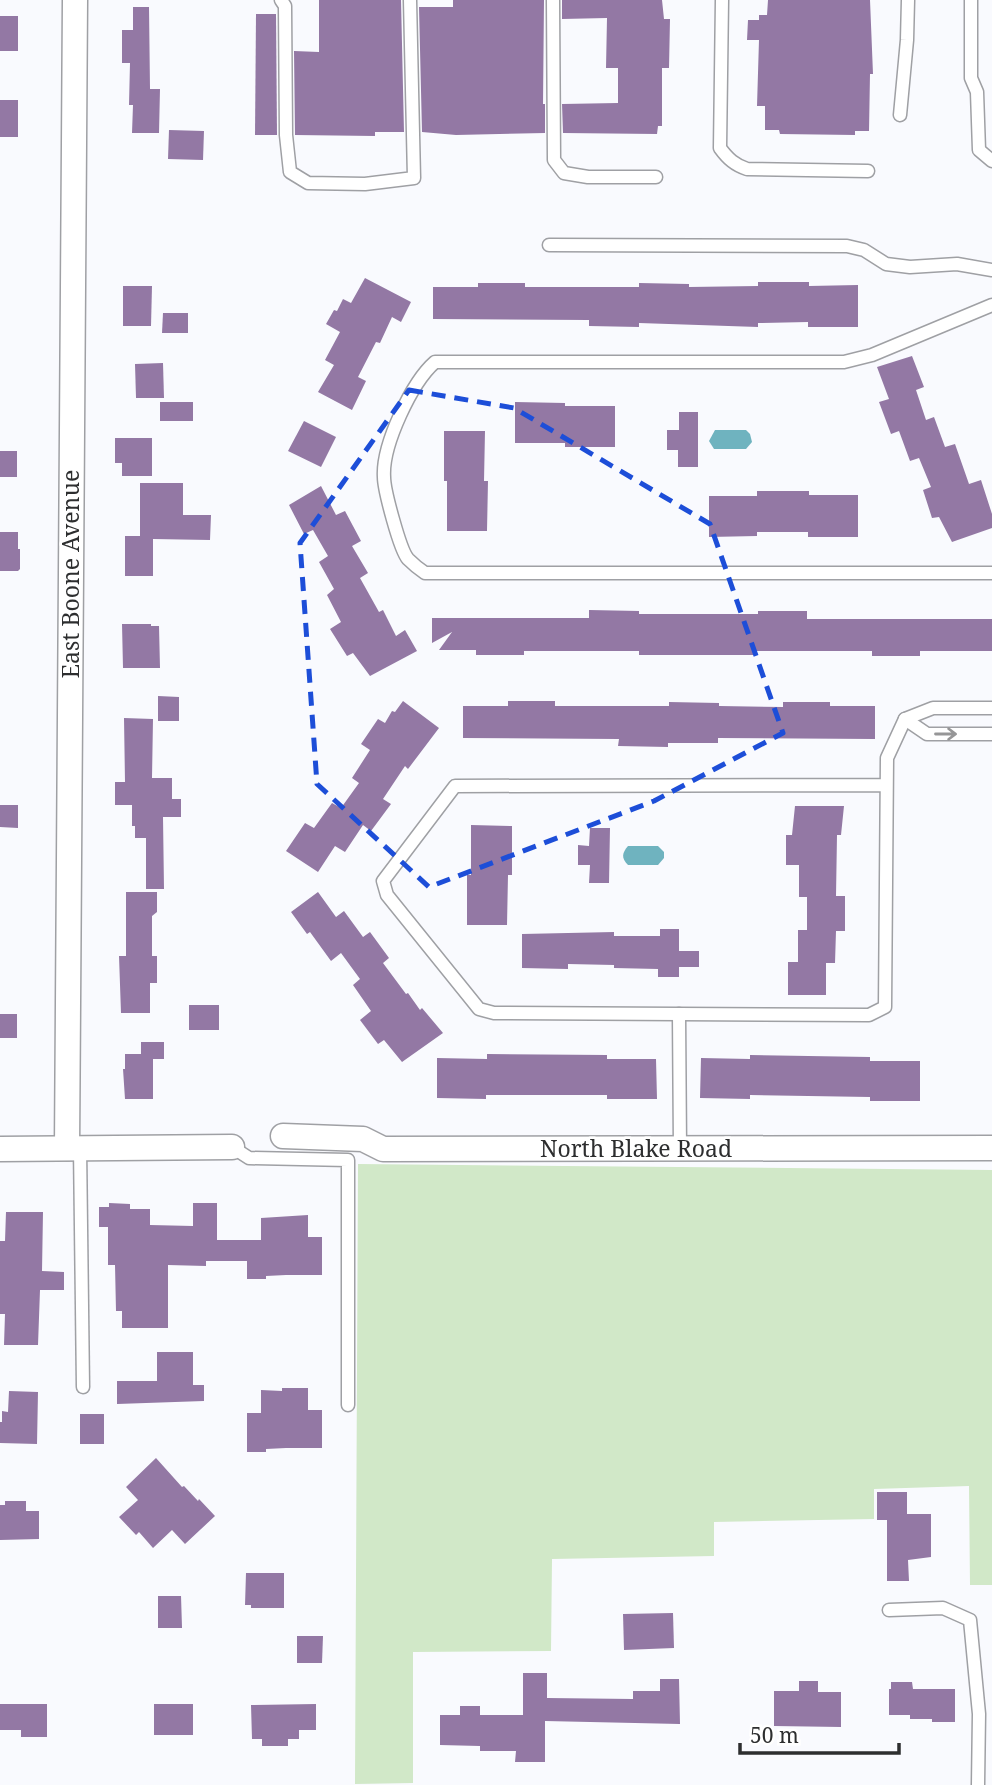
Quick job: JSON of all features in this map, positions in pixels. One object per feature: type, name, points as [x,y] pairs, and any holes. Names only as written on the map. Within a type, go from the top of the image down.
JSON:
[{"type":"street","name":"East Boone Avenue","points":[[73,1148],[75,0]]},
{"type":"street","name":"North Blake Road","points":[[283,1136],[363,1139],[383,1149],[992,1148]]},
{"type":"street","points":[[0,1149],[232,1146]]},
{"type":"lane","points":[[281,0],[285,6],[286,135],[290,172],[308,183],[365,184],[414,178],[410,0]]},
{"type":"lane","points":[[554,0],[554,160],[564,173],[588,177],[656,177]]},
{"type":"lane","points":[[722,0],[720,148],[726,156],[735,165],[747,169],[868,171]]},
{"type":"lane","points":[[900,115],[908,0]]},
{"type":"lane","points":[[971,0],[971,78],[977,92],[979,150],[992,161]]},
{"type":"lane","points":[[977,92],[992,92]]},
{"type":"lane","points":[[550,245],[848,246],[864,250],[886,264],[911,267],[957,264],[992,270]]},
{"type":"lane","points":[[992,305],[872,355],[844,362],[435,362],[424,372],[393,430],[383,476],[406,558],[425,573],[992,573]]},
{"type":"lane","points":[[886,785],[455,786],[383,881],[387,895],[479,1009],[494,1013],[869,1015],[885,1007],[887,758],[905,719],[933,708],[992,708]]},
{"type":"lane","points":[[905,719],[927,734],[992,734]]},
{"type":"lane","points":[[679,1014],[680,1149]]},
{"type":"lane","points":[[232,1146],[249,1158],[348,1160],[348,1405]]},
{"type":"lane","points":[[73,1148],[83,1387]]},
{"type":"lane","points":[[889,1610],[943,1608],[970,1620],[979,1714],[978,1785]]},
{"type":"highlighted area","points":[[409,390],[514,408],[710,524],[783,733],[654,801],[429,887],[317,784],[300,543]]},
{"type":"green space","points":[[358,1164],[992,1170],[992,1585],[970,1585],[969,1486],[874,1489],[874,1519],[714,1522],[714,1556],[552,1559],[551,1651],[413,1652],[413,1783],[355,1784]]},
{"type":"water","points":[[715,430],[746,430],[752,442],[746,449],[714,449],[709,441]]},
{"type":"water","points":[[628,846],[658,846],[664,852],[664,858],[658,865],[628,865],[623,856]]},
{"type":"building","points":[[319,0],[401,0],[404,132],[375,132],[375,136],[295,135],[294,51],[319,52]]},
{"type":"building","points":[[453,0],[544,0],[545,133],[456,135],[422,132],[419,7],[453,7]]},
{"type":"building","points":[[562,0],[662,0],[664,19],[670,19],[669,68],[662,68],[662,126],[658,126],[657,134],[563,133],[562,104],[618,103],[618,68],[606,68],[607,18],[562,19]]},
{"type":"building","points":[[768,0],[870,0],[873,74],[870,74],[869,131],[855,131],[855,135],[780,134],[779,130],[765,130],[765,106],[757,106],[759,40],[747,40],[748,20],[759,20],[759,15],[767,15]]},
{"type":"building","points":[[133,7],[149,7],[150,89],[160,89],[159,133],[132,133],[133,105],[129,105],[130,63],[122,63],[122,30],[133,30]]},
{"type":"building","points":[[256,14],[276,14],[277,135],[255,135]]},
{"type":"building","points":[[0,16],[18,16],[18,51],[0,51]]},
{"type":"building","points":[[0,100],[18,100],[18,137],[0,137]]},
{"type":"building","points":[[169,130],[204,131],[203,160],[168,159]]},
{"type":"building","points":[[365,278],[411,302],[401,322],[392,317],[380,343],[376,342],[358,377],[366,381],[352,410],[318,392],[334,365],[325,360],[340,332],[326,324],[343,299],[351,303]]},
{"type":"building","points":[[758,282],[809,282],[809,286],[858,285],[858,327],[808,327],[808,322],[758,323],[758,327],[639,323],[639,327],[589,326],[589,320],[433,319],[433,287],[478,287],[478,283],[525,283],[525,287],[639,287],[639,283],[689,284],[689,287],[758,286]]},
{"type":"building","points":[[123,286],[152,286],[151,326],[123,326]]},
{"type":"building","points":[[163,313],[188,313],[188,333],[162,333]]},
{"type":"building","points":[[912,356],[924,387],[916,390],[926,420],[934,417],[945,447],[955,444],[969,484],[981,480],[992,514],[992,528],[952,542],[939,517],[932,518],[923,490],[931,487],[919,458],[910,461],[899,431],[891,434],[879,402],[889,399],[877,367]]},
{"type":"building","points":[[163,363],[164,398],[136,398],[135,364]]},
{"type":"building","points":[[160,402],[193,402],[193,421],[160,421]]},
{"type":"building","points":[[515,402],[615,406],[615,447],[515,443]]},
{"type":"building","points":[[679,412],[698,412],[698,467],[678,467],[678,450],[667,450],[667,430],[679,430]]},
{"type":"building","points":[[304,421],[336,437],[321,467],[288,451]]},
{"type":"building","points":[[444,431],[485,431],[487,531],[447,531]]},
{"type":"building","points":[[115,438],[152,438],[152,476],[122,476],[122,463],[115,463]]},
{"type":"building","points":[[0,451],[17,451],[17,477],[0,477]]},
{"type":"building","points":[[140,483],[183,483],[183,515],[211,515],[210,540],[153,539],[153,576],[125,576],[125,536],[140,536]]},
{"type":"building","points":[[321,486],[336,515],[345,511],[361,541],[352,546],[368,573],[360,578],[379,612],[383,610],[396,636],[405,630],[417,651],[370,676],[353,653],[347,656],[330,629],[341,622],[327,595],[334,589],[319,562],[328,556],[313,530],[304,534],[289,505]]},
{"type":"building","points":[[757,491],[858,495],[858,537],[808,537],[808,532],[757,532],[757,536],[709,537],[709,496],[757,496]]},
{"type":"building","points":[[0,532],[18,532],[18,571],[0,571]]},
{"type":"building","points":[[589,610],[639,611],[639,614],[758,614],[758,611],[807,611],[807,619],[992,619],[992,651],[920,651],[920,656],[872,656],[872,651],[639,655],[639,651],[524,651],[524,655],[476,655],[476,650],[439,650],[452,632],[432,643],[432,618],[589,618]]},
{"type":"building","points":[[122,624],[159,626],[160,668],[123,668]]},
{"type":"building","points":[[158,696],[179,697],[179,721],[158,721]]},
{"type":"building","points":[[403,701],[439,728],[408,769],[405,766],[383,799],[391,804],[371,831],[363,825],[345,852],[335,846],[318,872],[286,851],[305,823],[314,828],[332,803],[341,808],[359,783],[352,778],[370,750],[361,744],[378,719],[385,723],[392,711],[395,712]]},
{"type":"building","points":[[508,701],[555,701],[555,706],[669,706],[669,702],[783,707],[783,702],[830,702],[830,706],[875,706],[875,739],[718,738],[718,743],[668,743],[668,747],[618,746],[619,739],[463,738],[463,706],[508,706]]},
{"type":"building","points":[[124,718],[153,719],[152,778],[172,778],[172,799],[181,799],[181,817],[163,817],[164,889],[146,889],[146,838],[135,838],[132,805],[115,805],[115,782],[125,782]]},
{"type":"building","points":[[0,805],[18,805],[18,828],[0,827]]},
{"type":"building","points":[[795,806],[844,806],[841,835],[837,835],[836,896],[845,896],[845,931],[836,931],[835,963],[826,963],[826,995],[788,995],[788,962],[798,962],[798,930],[807,930],[807,897],[799,897],[799,865],[786,865],[786,835],[792,835]]},
{"type":"building","points":[[471,825],[512,826],[512,875],[508,875],[507,925],[467,925]]},
{"type":"building","points":[[590,828],[610,828],[609,883],[589,883],[590,865],[578,865],[578,845],[589,846]]},
{"type":"building","points":[[126,892],[157,892],[157,912],[152,916],[152,956],[157,956],[157,983],[150,983],[150,1013],[121,1013],[119,956],[126,956]]},
{"type":"building","points":[[318,892],[336,917],[344,911],[363,937],[370,932],[389,958],[383,963],[406,994],[408,993],[420,1010],[422,1008],[443,1033],[402,1062],[384,1040],[378,1044],[360,1020],[371,1011],[353,985],[360,979],[341,953],[331,961],[291,912]]},
{"type":"building","points":[[660,929],[679,929],[679,951],[699,951],[699,967],[679,967],[679,977],[658,977],[658,969],[614,968],[614,965],[568,964],[568,969],[522,968],[522,934],[614,932],[614,936],[660,936]]},
{"type":"building","points":[[189,1005],[219,1005],[219,1030],[189,1030]]},
{"type":"building","points":[[0,1014],[17,1014],[17,1038],[0,1038]]},
{"type":"building","points":[[141,1042],[164,1042],[164,1059],[153,1059],[153,1099],[125,1099],[125,1054],[141,1054]]},
{"type":"building","points":[[487,1054],[607,1055],[607,1059],[656,1059],[657,1099],[607,1099],[607,1095],[486,1095],[486,1099],[437,1098],[437,1058],[487,1059]]},
{"type":"building","points":[[750,1055],[870,1057],[870,1061],[920,1061],[920,1101],[870,1101],[870,1097],[750,1095],[750,1099],[700,1098],[701,1058],[750,1059]]},
{"type":"building","points":[[109,1203],[130,1204],[130,1209],[150,1209],[150,1225],[193,1226],[193,1203],[217,1203],[217,1240],[261,1240],[261,1218],[308,1215],[308,1237],[322,1237],[322,1275],[247,1279],[247,1261],[206,1261],[206,1266],[168,1265],[168,1328],[122,1328],[122,1311],[116,1311],[115,1265],[108,1265],[108,1227],[99,1227],[99,1207],[109,1207]]},
{"type":"building","points":[[6,1212],[43,1212],[42,1271],[64,1272],[64,1290],[40,1290],[38,1345],[4,1345],[5,1314],[0,1314],[0,1241],[5,1241]]},
{"type":"building","points":[[157,1352],[193,1352],[193,1385],[204,1385],[204,1401],[117,1404],[117,1381],[157,1381]]},
{"type":"building","points":[[282,1388],[308,1388],[308,1410],[322,1410],[322,1448],[247,1452],[247,1413],[261,1413],[261,1390],[282,1391]]},
{"type":"building","points":[[9,1391],[38,1392],[37,1444],[0,1443],[0,1422],[2,1411],[8,1412]]},
{"type":"building","points":[[80,1414],[104,1414],[104,1444],[80,1444]]},
{"type":"building","points":[[156,1458],[182,1487],[198,1501],[199,1499],[215,1516],[185,1544],[172,1530],[153,1548],[139,1532],[136,1535],[119,1517],[138,1500],[126,1487]]},
{"type":"building","points":[[877,1492],[907,1492],[907,1514],[931,1514],[931,1557],[908,1560],[909,1581],[887,1581],[887,1520],[877,1520]]},
{"type":"building","points":[[5,1501],[26,1501],[26,1511],[39,1511],[39,1539],[0,1540],[0,1505],[5,1505]]},
{"type":"building","points":[[246,1573],[284,1573],[284,1608],[251,1608],[251,1605],[245,1605]]},
{"type":"building","points":[[158,1596],[181,1596],[182,1628],[158,1628]]},
{"type":"building","points":[[673,1613],[674,1648],[624,1650],[623,1614]]},
{"type":"building","points":[[297,1636],[323,1636],[322,1663],[297,1663]]},
{"type":"building","points":[[523,1673],[547,1673],[547,1698],[633,1699],[633,1691],[660,1691],[660,1679],[679,1679],[680,1724],[545,1721],[545,1762],[515,1762],[516,1751],[480,1751],[480,1746],[440,1745],[440,1715],[460,1715],[460,1706],[480,1706],[480,1715],[523,1715]]},
{"type":"building","points":[[799,1681],[818,1681],[818,1692],[841,1692],[841,1727],[774,1726],[774,1691],[799,1691]]},
{"type":"building","points":[[891,1682],[912,1682],[913,1689],[955,1689],[955,1722],[932,1722],[932,1719],[910,1719],[910,1715],[889,1715]]},
{"type":"building","points":[[0,1704],[47,1704],[47,1737],[21,1737],[21,1730],[0,1730]]},
{"type":"building","points":[[154,1704],[193,1704],[193,1735],[154,1735]]},
{"type":"building","points":[[316,1704],[316,1730],[299,1730],[299,1739],[288,1739],[288,1746],[262,1746],[262,1739],[252,1739],[251,1705]]}]
